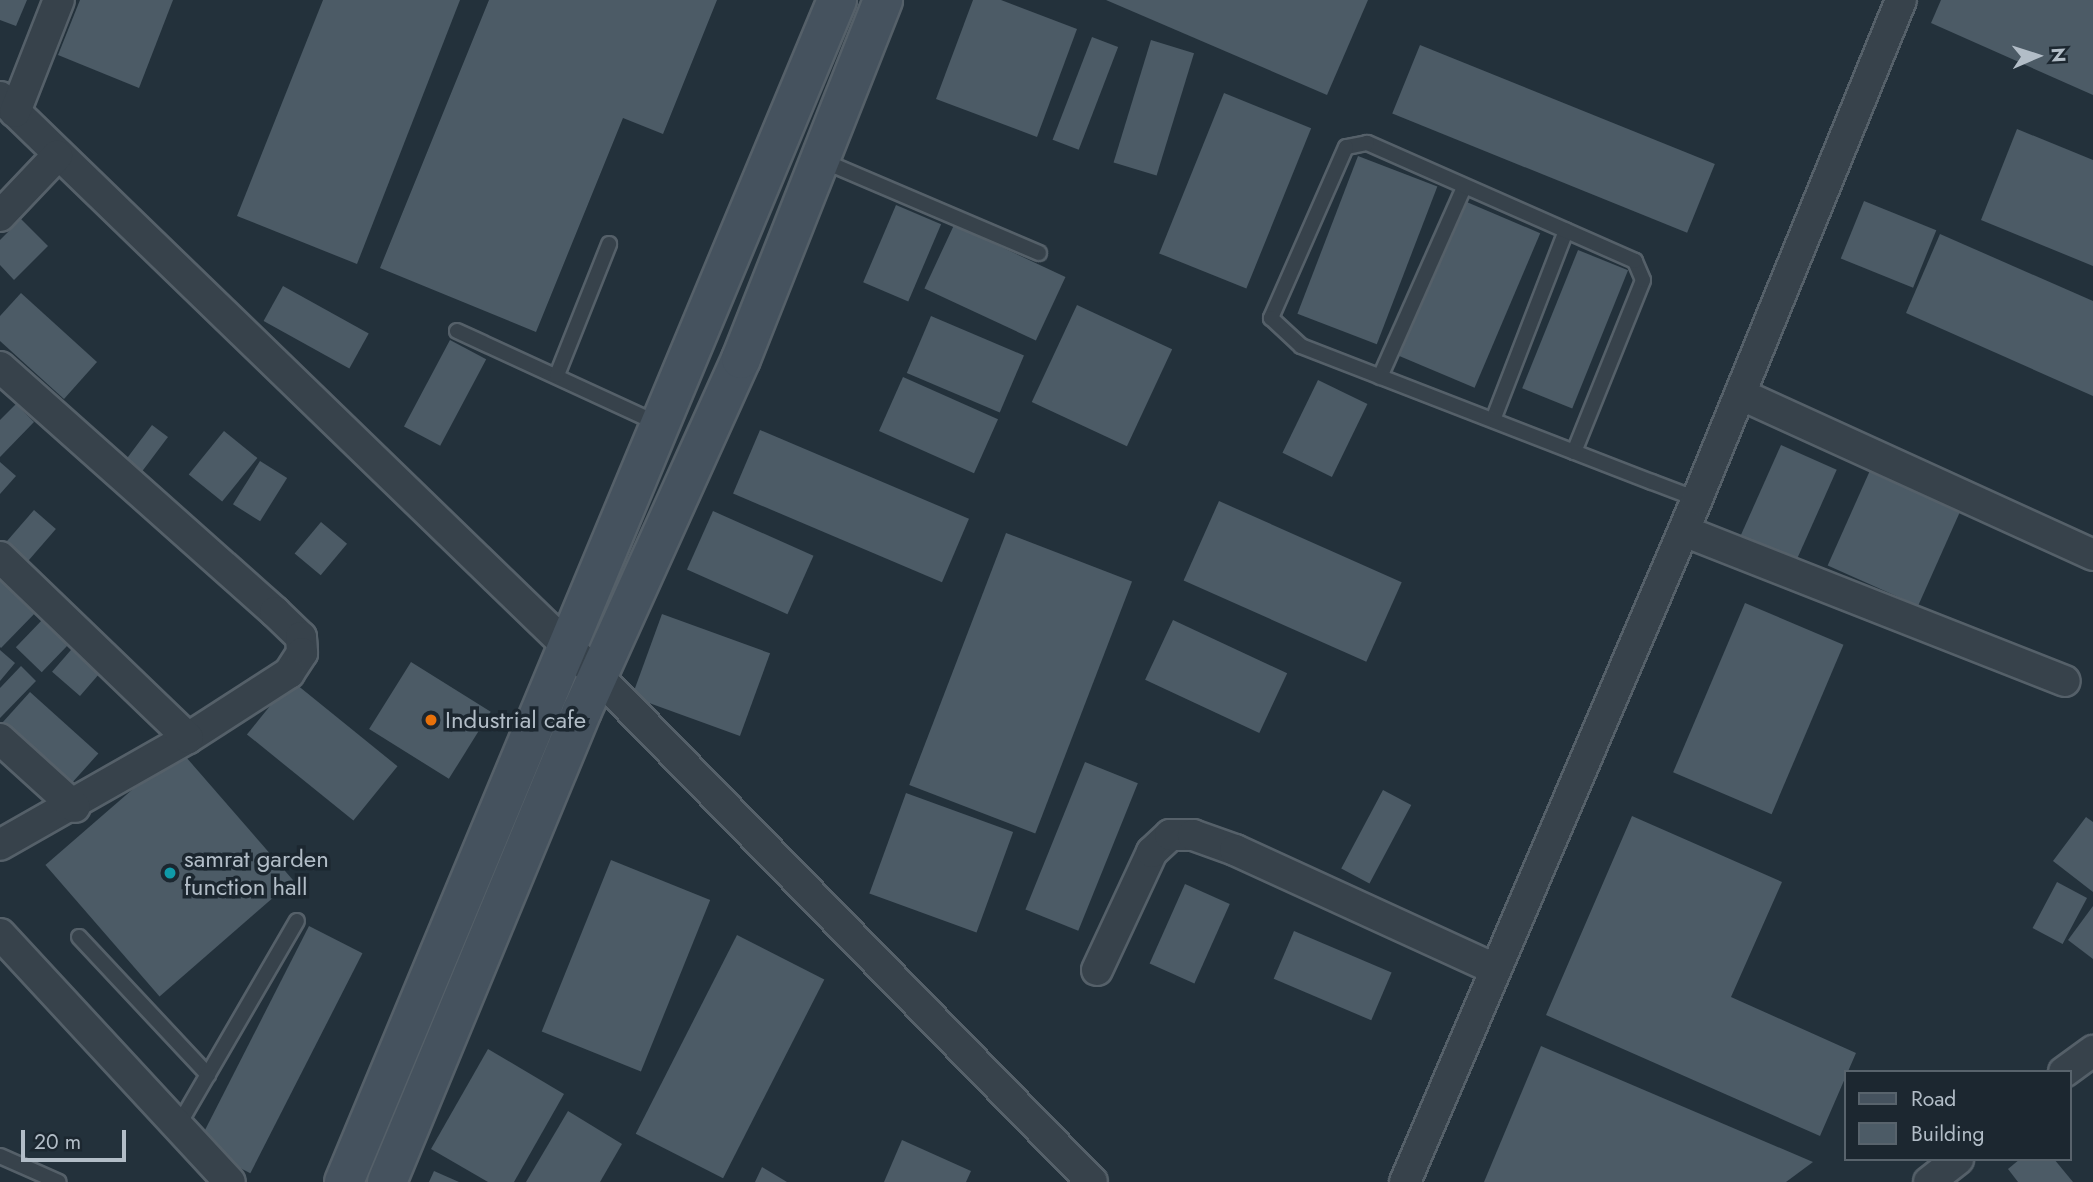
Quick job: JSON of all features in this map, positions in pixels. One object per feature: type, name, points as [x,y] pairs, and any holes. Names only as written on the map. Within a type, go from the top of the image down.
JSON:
[{"type":"street","points":[[59,0],[7,105],[598,676],[1092,1182]]},
{"type":"street","points":[[344,1182],[569,649],[837,0]]},
{"type":"street","points":[[387,1182],[598,676],[724,397],[883,0]]},
{"type":"street","points":[[1405,1182],[1684,531],[1901,0]]},
{"type":"street","points":[[0,216],[57,156]]},
{"type":"street","points":[[0,367],[301,637],[302,653],[289,673],[188,738],[75,807],[0,845]]},
{"type":"street","points":[[680,377],[724,397]]},
{"type":"street","points":[[1740,394],[2093,555]]},
{"type":"street","points":[[1684,531],[2065,681]]},
{"type":"street","points":[[0,557],[188,738]]},
{"type":"street","points":[[0,740],[75,807]]},
{"type":"street","points":[[1097,970],[1152,852],[1170,835],[1194,835],[1235,850],[1495,969]]},
{"type":"street","points":[[0,934],[230,1182]]},
{"type":"street","points":[[2067,1070],[2093,1051]]},
{"type":"street","points":[[1929,1182],[1955,1161]]},
{"type":"lane","points":[[1574,452],[1643,281],[1635,261],[1463,190],[1367,143],[1346,147],[1271,318],[1301,346],[1574,452],[1697,499]]},
{"type":"lane","points":[[820,159],[1040,253]]},
{"type":"lane","points":[[1380,377],[1463,190]]},
{"type":"lane","points":[[1493,420],[1566,231]]},
{"type":"lane","points":[[557,375],[609,244]]},
{"type":"lane","points":[[457,331],[660,424]]},
{"type":"lane","points":[[178,1126],[297,921]]},
{"type":"lane","points":[[79,937],[208,1075]]},
{"type":"lane","points":[[0,1156],[59,1182]]},
{"type":"building","points":[[0,0],[27,0],[16,26],[0,20]]},
{"type":"building","points":[[80,0],[173,0],[139,88],[58,55]]},
{"type":"building","points":[[323,0],[460,0],[357,264],[237,216]]},
{"type":"building","points":[[489,0],[717,0],[663,134],[623,118],[536,332],[380,268]]},
{"type":"building","points":[[973,0],[1001,0],[1077,29],[1037,137],[936,99]]},
{"type":"building","points":[[1106,0],[1368,0],[1327,95]]},
{"type":"building","points":[[1941,0],[2093,0],[2093,95],[1931,23]]},
{"type":"building","points":[[1092,37],[1118,47],[1079,150],[1053,140]]},
{"type":"building","points":[[1151,40],[1194,53],[1157,176],[1114,162]]},
{"type":"building","points":[[1420,45],[1715,164],[1687,233],[1392,114]]},
{"type":"building","points":[[1224,93],[1311,128],[1246,289],[1159,253]]},
{"type":"building","points":[[2017,129],[2093,160],[2093,266],[1981,220]]},
{"type":"building","points":[[1358,156],[1437,186],[1377,344],[1297,314]]},
{"type":"building","points":[[1462,200],[1540,233],[1475,388],[1396,355]]},
{"type":"building","points":[[1864,201],[1936,230],[1913,288],[1841,258]]},
{"type":"building","points":[[896,205],[941,224],[908,301],[863,282]]},
{"type":"building","points":[[21,219],[48,246],[14,280],[0,265],[0,240]]},
{"type":"building","points":[[954,225],[1065,277],[1036,340],[924,288]]},
{"type":"building","points":[[1940,234],[2093,301],[2093,396],[1906,313]]},
{"type":"building","points":[[1578,250],[1628,270],[1572,408],[1522,388]]},
{"type":"building","points":[[283,286],[369,334],[349,368],[264,321]]},
{"type":"building","points":[[21,293],[97,362],[64,399],[0,341],[0,316]]},
{"type":"building","points":[[1077,305],[1172,349],[1127,446],[1032,402]]},
{"type":"building","points":[[931,316],[1024,355],[1000,413],[907,373]]},
{"type":"building","points":[[450,340],[486,359],[440,446],[404,427]]},
{"type":"building","points":[[903,377],[998,419],[974,473],[879,431]]},
{"type":"building","points":[[1318,380],[1367,404],[1332,477],[1282,453]]},
{"type":"building","points":[[16,404],[34,422],[0,457],[0,420]]},
{"type":"building","points":[[152,425],[168,437],[138,477],[122,465]]},
{"type":"building","points":[[760,430],[969,519],[942,582],[733,494]]},
{"type":"building","points":[[224,431],[257,458],[222,502],[189,475]]},
{"type":"building","points":[[1781,445],[1837,470],[1793,568],[1737,543]]},
{"type":"building","points":[[260,461],[287,478],[260,521],[233,504]]},
{"type":"building","points":[[0,462],[16,476],[0,494]]},
{"type":"building","points":[[1872,466],[1962,506],[1918,606],[1828,566]]},
{"type":"building","points":[[1219,501],[1402,582],[1366,662],[1184,580]]},
{"type":"building","points":[[34,510],[56,529],[23,567],[1,548]]},
{"type":"building","points":[[713,511],[813,556],[787,614],[687,569]]},
{"type":"building","points":[[321,522],[347,544],[321,575],[295,553]]},
{"type":"building","points":[[1006,533],[1132,581],[1035,833],[909,785]]},
{"type":"building","points":[[0,573],[38,610],[1,648],[0,647]]},
{"type":"building","points":[[1745,603],[1843,645],[1772,814],[1673,772]]},
{"type":"building","points":[[662,614],[770,653],[740,736],[632,697]]},
{"type":"building","points":[[45,617],[71,642],[42,672],[16,647]]},
{"type":"building","points":[[1173,620],[1287,673],[1259,733],[1145,680]]},
{"type":"building","points":[[77,643],[105,667],[80,696],[52,672]]},
{"type":"building","points":[[0,650],[15,663],[0,681]]},
{"type":"building","name":"Industrial cafe","points":[[411,662],[491,712],[449,779],[369,729]]},
{"type":"building","points":[[21,666],[36,681],[0,718],[0,688]]},
{"type":"building","points":[[291,680],[397,766],[353,821],[247,734]]},
{"type":"building","points":[[30,692],[98,754],[66,789],[0,730],[0,725]]},
{"type":"building","name":"samrat garden function hall","points":[[179,749],[293,880],[160,996],[45,865]]},
{"type":"building","points":[[1085,762],[1138,783],[1078,931],[1025,909]]},
{"type":"building","points":[[1383,790],[1411,805],[1369,884],[1341,869]]},
{"type":"building","points":[[906,793],[1013,832],[977,933],[869,894]]},
{"type":"building","points":[[1632,816],[1782,882],[1731,997],[1856,1053],[1849,1070],[1844,1070],[1844,1081],[1820,1136],[1546,1015]]},
{"type":"building","points":[[2086,817],[2093,822],[2093,892],[2053,861]]},
{"type":"building","points":[[611,860],[710,900],[641,1072],[542,1032]]},
{"type":"building","points":[[2057,882],[2087,898],[2063,944],[2033,928]]},
{"type":"building","points":[[1185,884],[1230,904],[1194,983],[1150,963]]},
{"type":"building","points":[[2093,906],[2093,959],[2068,940]]},
{"type":"building","points":[[309,926],[362,953],[250,1173],[197,1146]]},
{"type":"building","points":[[1294,931],[1392,972],[1371,1020],[1274,979]]},
{"type":"building","points":[[737,935],[824,979],[723,1178],[636,1134]]},
{"type":"building","points":[[1541,1046],[1813,1162],[1786,1182],[1484,1182]]},
{"type":"building","points":[[488,1049],[564,1094],[514,1182],[488,1182],[431,1149]]},
{"type":"building","points":[[568,1111],[622,1144],[600,1182],[526,1182]]},
{"type":"building","points":[[902,1140],[971,1171],[966,1182],[884,1182]]},
{"type":"building","points":[[2018,1161],[2056,1161],[2073,1182],[2018,1182],[2008,1169]]},
{"type":"building","points":[[762,1167],[787,1182],[755,1182]]},
{"type":"building","points":[[434,1171],[459,1182],[429,1182]]},
{"type":"place","name":"Industrial cafe","points":[[431,720]]},
{"type":"place","name":"samrat garden function hall","points":[[170,873]]}]
